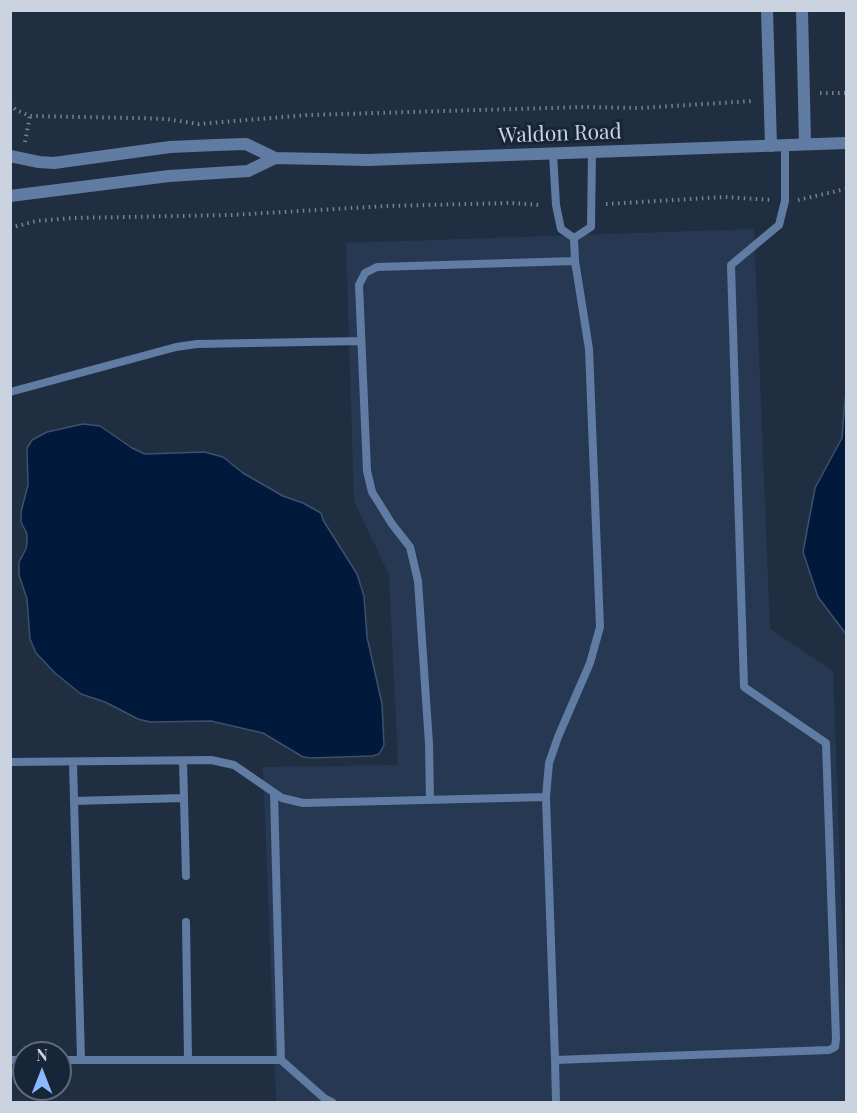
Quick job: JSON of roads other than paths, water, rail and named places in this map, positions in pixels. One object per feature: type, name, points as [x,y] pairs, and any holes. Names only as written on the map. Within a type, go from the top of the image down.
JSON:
[{"type":"street","points":[[767,10],[771,146]]},
{"type":"street","points":[[801,10],[805,144]]},
{"type":"street","name":"Waldon Road","points":[[10,156],[54,163],[170,147],[246,144],[275,158],[368,160],[846,143]]},
{"type":"street","name":"Waldon Road","points":[[10,196],[169,176],[248,171],[275,158]]},
{"type":"lane","points":[[555,1060],[828,1050],[835,1047],[826,743],[744,687],[731,265],[779,225],[785,201],[785,145]]},
{"type":"lane","points":[[574,238],[591,227],[592,153]]},
{"type":"lane","points":[[553,154],[556,205],[561,229],[574,238]]},
{"type":"lane","points":[[556,1102],[546,797],[549,763],[590,663],[600,627],[589,349],[575,261],[574,238]]},
{"type":"lane","points":[[430,799],[429,744],[418,581],[410,547],[372,492],[367,471],[359,285],[365,273],[377,267],[575,261]]},
{"type":"lane","points":[[10,392],[176,347],[197,344],[361,341]]},
{"type":"lane","points":[[10,762],[211,760],[234,765],[282,798],[303,803],[546,797]]},
{"type":"lane","points":[[183,761],[186,876]]},
{"type":"lane","points":[[72,762],[81,1060]]},
{"type":"lane","points":[[274,793],[281,1060]]},
{"type":"lane","points":[[74,801],[184,798]]},
{"type":"lane","points":[[186,922],[188,1060]]},
{"type":"lane","points":[[72,1060],[281,1060],[324,1098],[332,1102]]}]
